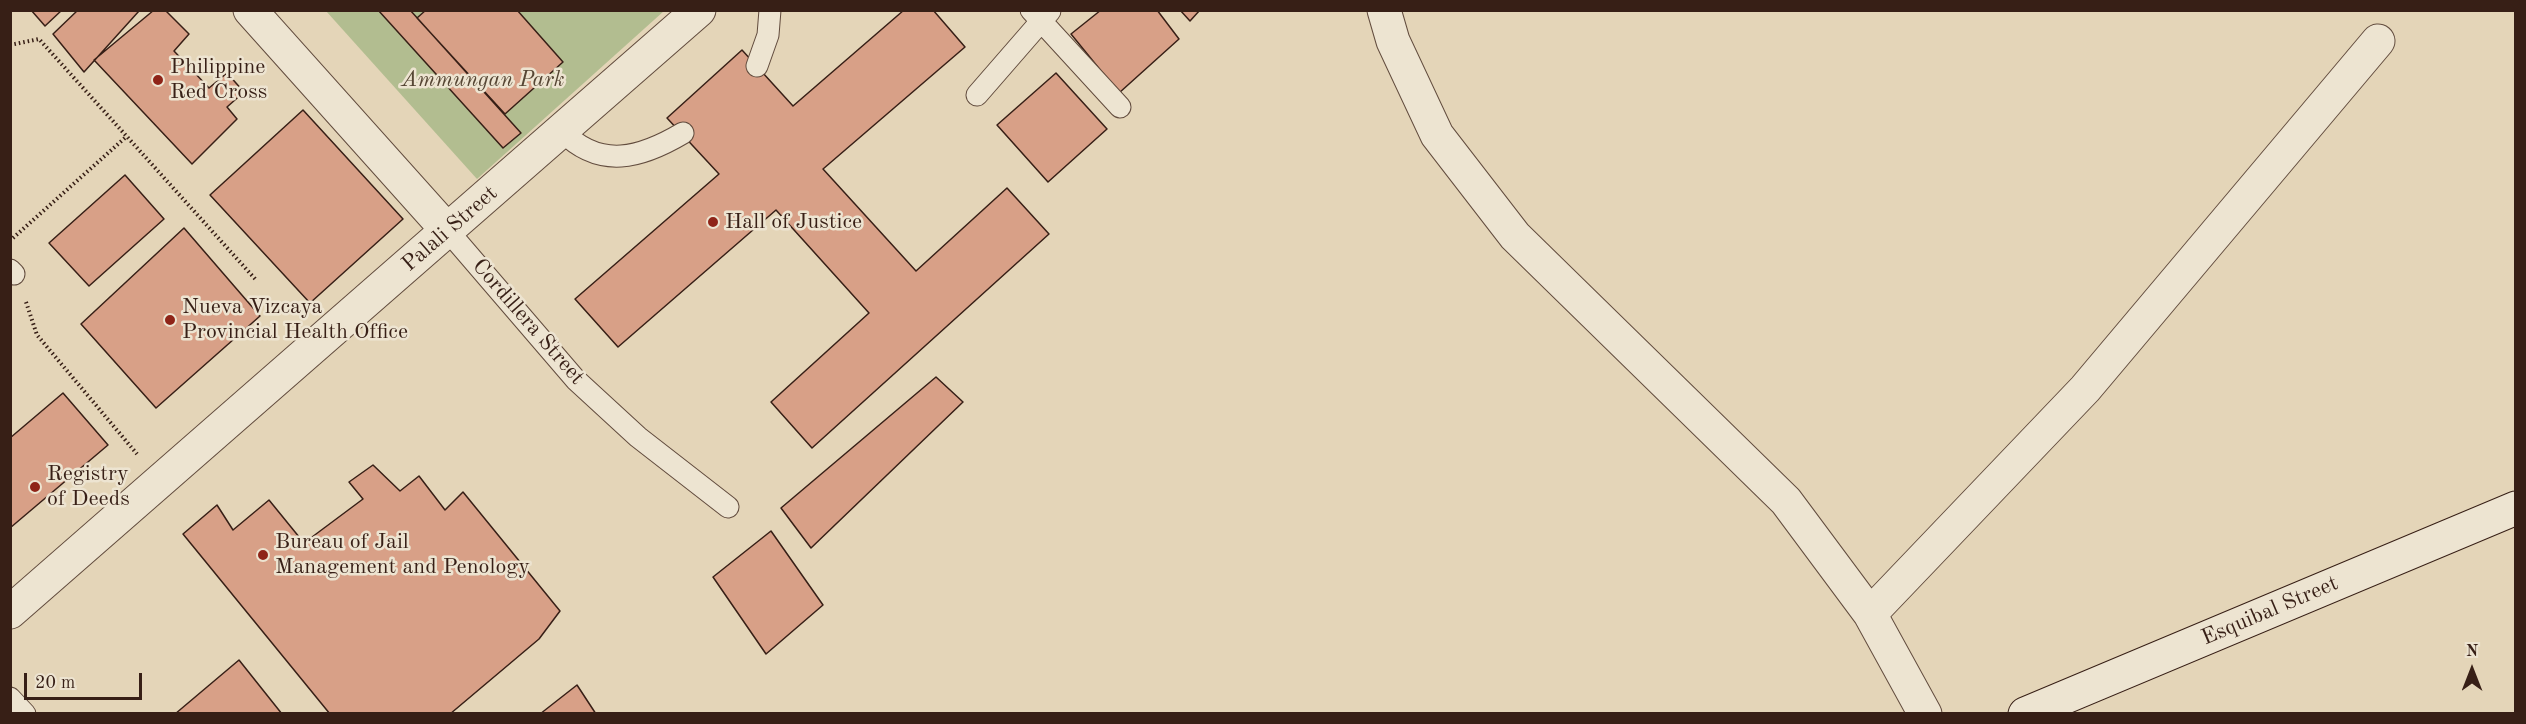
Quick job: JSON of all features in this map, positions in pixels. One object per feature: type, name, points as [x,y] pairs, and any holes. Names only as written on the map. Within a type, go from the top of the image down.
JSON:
[{"type":"street","name":"Cordillera Street","points":[[250,10],[448,231]]},
{"type":"street","name":"Palali Street","points":[[10,612],[699,10]]},
{"type":"street","points":[[1384,10],[1393,41],[1437,135],[1515,236],[1786,501],[1870,614],[1925,714]]},
{"type":"street","points":[[1870,614],[2085,389],[2378,41]]},
{"type":"street","name":"Esquibal Street","points":[[2025,714],[2516,508]]},
{"type":"lane","points":[[757,66],[768,35],[770,10]]},
{"type":"lane","points":[[977,95],[1041,14],[1119,107]]},
{"type":"lane","points":[[562,131],[584,149],[625,157],[649,152],[683,133]]},
{"type":"lane","name":"Cordillera Street","points":[[448,231],[576,380],[638,437],[728,507]]},
{"type":"lane","points":[[10,698],[25,714]]},
{"type":"path","points":[[10,45],[39,39],[257,281]]},
{"type":"path","points":[[10,241],[126,137]]},
{"type":"path","points":[[12,272],[37,335],[160,482]]},
{"type":"green space","name":"Ammungan Park","points":[[326,11],[664,11],[477,179]]},
{"type":"building","points":[[31,10],[62,10],[45,26]]},
{"type":"building","points":[[78,10],[139,11],[84,72],[53,34]]},
{"type":"building","name":"Philippine Red Cross","points":[[154,10],[165,10],[189,34],[174,51],[209,88],[227,73],[244,92],[227,107],[237,119],[192,164],[94,60]]},
{"type":"building","points":[[378,10],[410,10],[521,133],[503,148]]},
{"type":"building","points":[[426,10],[517,10],[563,62],[505,114],[417,18]]},
{"type":"building","name":"Hall of Justice","points":[[904,10],[933,10],[965,47],[823,169],[916,271],[1007,188],[1049,234],[812,448],[771,402],[869,313],[776,210],[618,347],[575,299],[719,174],[667,118],[742,50],[793,106]]},
{"type":"building","points":[[1101,10],[1157,10],[1179,39],[1119,93],[1071,34]]},
{"type":"building","points":[[1180,10],[1200,10],[1190,21]]},
{"type":"building","points":[[1056,73],[1107,129],[1048,182],[997,125]]},
{"type":"building","points":[[303,110],[403,219],[310,303],[210,195]]},
{"type":"building","points":[[125,175],[164,219],[89,286],[49,243]]},
{"type":"building","name":"Nueva Vizcaya Provincial Health Office","points":[[184,228],[260,316],[156,408],[81,324]]},
{"type":"building","points":[[936,377],[963,402],[811,548],[781,508]]},
{"type":"building","name":"Registry of Deeds","points":[[63,393],[108,445],[10,528],[10,438]]},
{"type":"building","points":[[373,465],[400,491],[419,476],[445,510],[463,492],[560,611],[539,639],[450,714],[330,714],[183,534],[217,505],[233,530],[269,500],[304,543],[363,499],[349,482]]},
{"type":"building","points":[[771,531],[823,605],[766,654],[713,577]]},
{"type":"building","points":[[239,660],[282,714],[175,714]]},
{"type":"building","points":[[577,685],[596,714],[540,714]]},
{"type":"place","name":"Philippine Red Cross","points":[[158,80]]},
{"type":"place","name":"Hall of Justice","points":[[713,222]]},
{"type":"place","name":"Nueva Vizcaya Provincial Health Office","points":[[170,320]]},
{"type":"place","name":"Registry of Deeds","points":[[35,487]]},
{"type":"place","name":"Bureau of Jail Management and Penology","points":[[263,555]]}]
